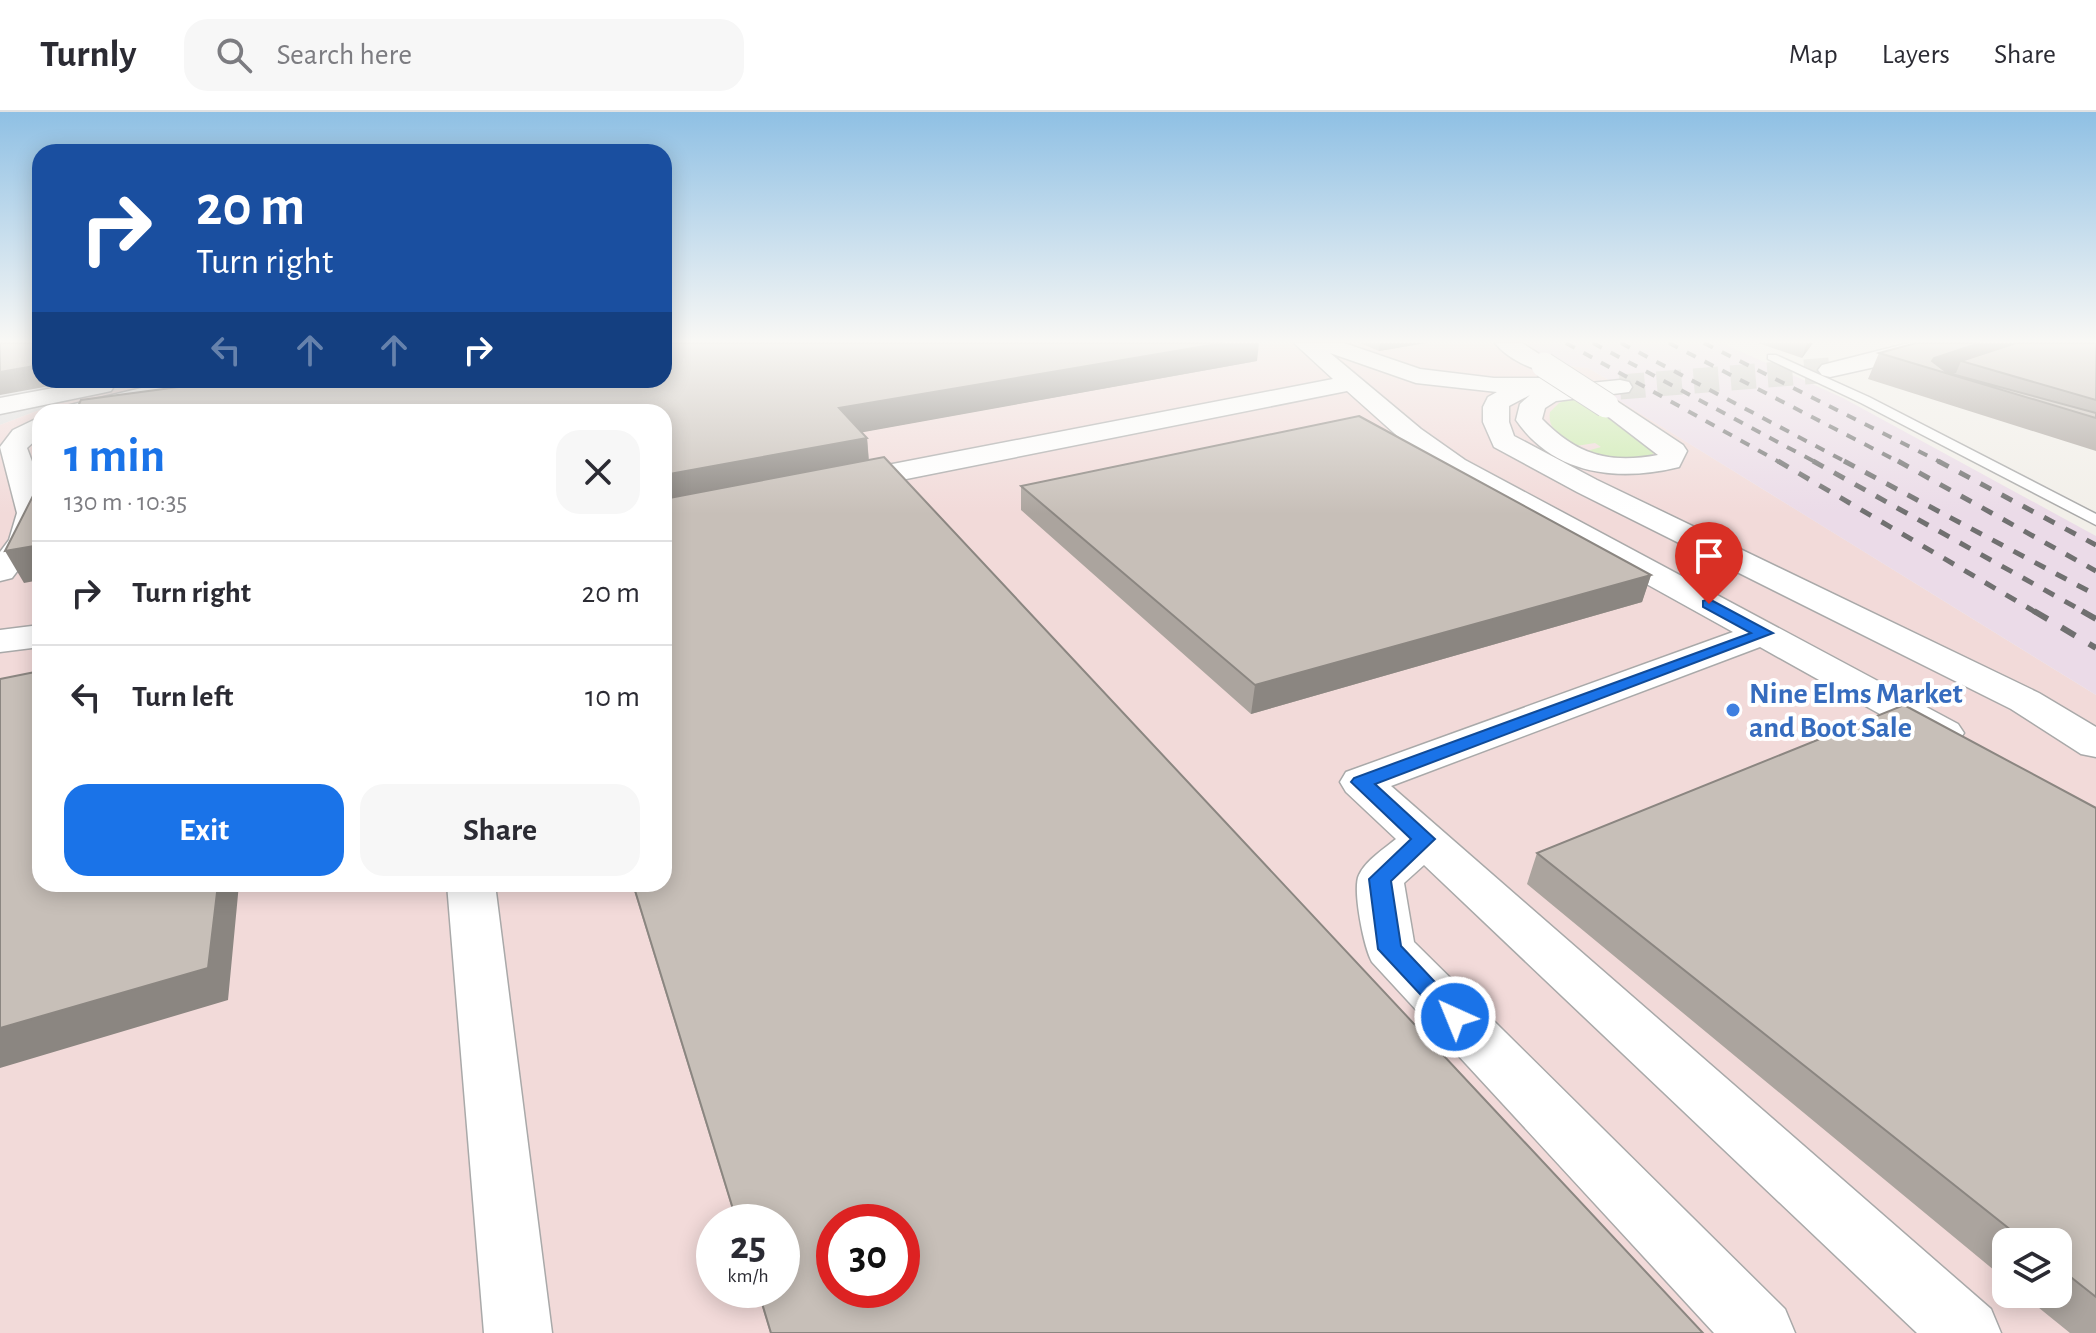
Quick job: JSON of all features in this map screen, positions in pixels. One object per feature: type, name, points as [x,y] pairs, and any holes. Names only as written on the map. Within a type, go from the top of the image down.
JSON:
[{"type":"street","points":[[0,406],[30,400]]},
{"type":"street","points":[[820,487],[1265,400]]},
{"type":"street","points":[[1372,400],[1455,466],[1971,748]]},
{"type":"street","points":[[1501,400],[1494,412],[1496,427],[1503,441],[1587,486],[2025,701],[2096,745]]},
{"type":"street","points":[[1540,400],[1533,404],[1529,420],[1545,437],[1588,463],[1822,575],[2096,727]]},
{"type":"street","points":[[1588,463],[1612,468],[1669,461],[1673,451],[1621,400]]},
{"type":"street","points":[[32,430],[22,436],[13,448],[32,506]]},
{"type":"street","points":[[0,571],[19,553],[32,522]]},
{"type":"street","points":[[1765,633],[1361,782],[1967,1333]]},
{"type":"street","points":[[0,641],[32,637]]},
{"type":"street","points":[[1424,839],[1380,879],[1390,949],[1761,1333]]},
{"type":"street","points":[[472,892],[518,1333]]},
{"type":"lane","points":[[1865,400],[2096,520]]},
{"type":"shaded area","points":[[0,400],[68,400],[55,404],[32,404],[32,413],[0,425]]},
{"type":"shaded area","points":[[68,400],[1619,400],[2096,695],[2096,1333],[0,1333],[0,425],[32,413],[32,892],[672,892],[672,404],[55,404]]},
{"type":"shaded area","points":[[1618,400],[1847,400],[2096,536],[2096,695]]},
{"type":"green space","points":[[1583,400],[1658,449],[1651,455],[1633,460],[1583,452],[1601,447],[1595,443],[1576,446],[1557,432],[1551,424],[1550,412],[1559,403]]},
{"type":"building","points":[[81,400],[886,400],[839,408],[867,438],[672,474],[672,404],[79,404]]},
{"type":"building","points":[[2036,400],[2048,400],[2096,413],[2096,418]]},
{"type":"building","points":[[1359,416],[1651,575],[1255,685],[1021,486]]},
{"type":"building","points":[[884,457],[1703,1333],[771,1333],[763,1308],[800,1308],[800,1204],[731,1204],[635,892],[672,892],[672,497]]},
{"type":"building","points":[[32,498],[32,546],[5,551]]},
{"type":"building","points":[[32,673],[32,892],[217,892],[208,968],[0,1028],[0,679]]},
{"type":"building","points":[[1904,705],[2096,808],[2096,1297],[2072,1278],[2072,1228],[2008,1228],[1537,853]]},
{"type":"railway","points":[[1668,400],[1781,463]]},
{"type":"railway","points":[[1699,400],[1817,463]]},
{"type":"railway","points":[[1729,400],[1848,463]]},
{"type":"railway","points":[[1779,400],[1901,463]]},
{"type":"railway","points":[[1817,400],[1942,463]]},
{"type":"railway","points":[[1778,461],[2037,613]]},
{"type":"railway","points":[[1813,461],[2086,613]]},
{"type":"railway","points":[[1844,461],[2096,595]]},
{"type":"railway","points":[[1898,461],[2096,571]]},
{"type":"railway","points":[[1938,461],[2096,545]]},
{"type":"railway","points":[[2034,611],[2096,648]]},
{"type":"railway","points":[[2082,611],[2096,619]]},
{"type":"place","name":"Nine Elms Market and Boot Sale","points":[[1733,710]]},
{"type":"route","points":[[1455,1017],[1390,949],[1380,879],[1424,839],[1361,782],[1765,633],[1709,604]]}]
